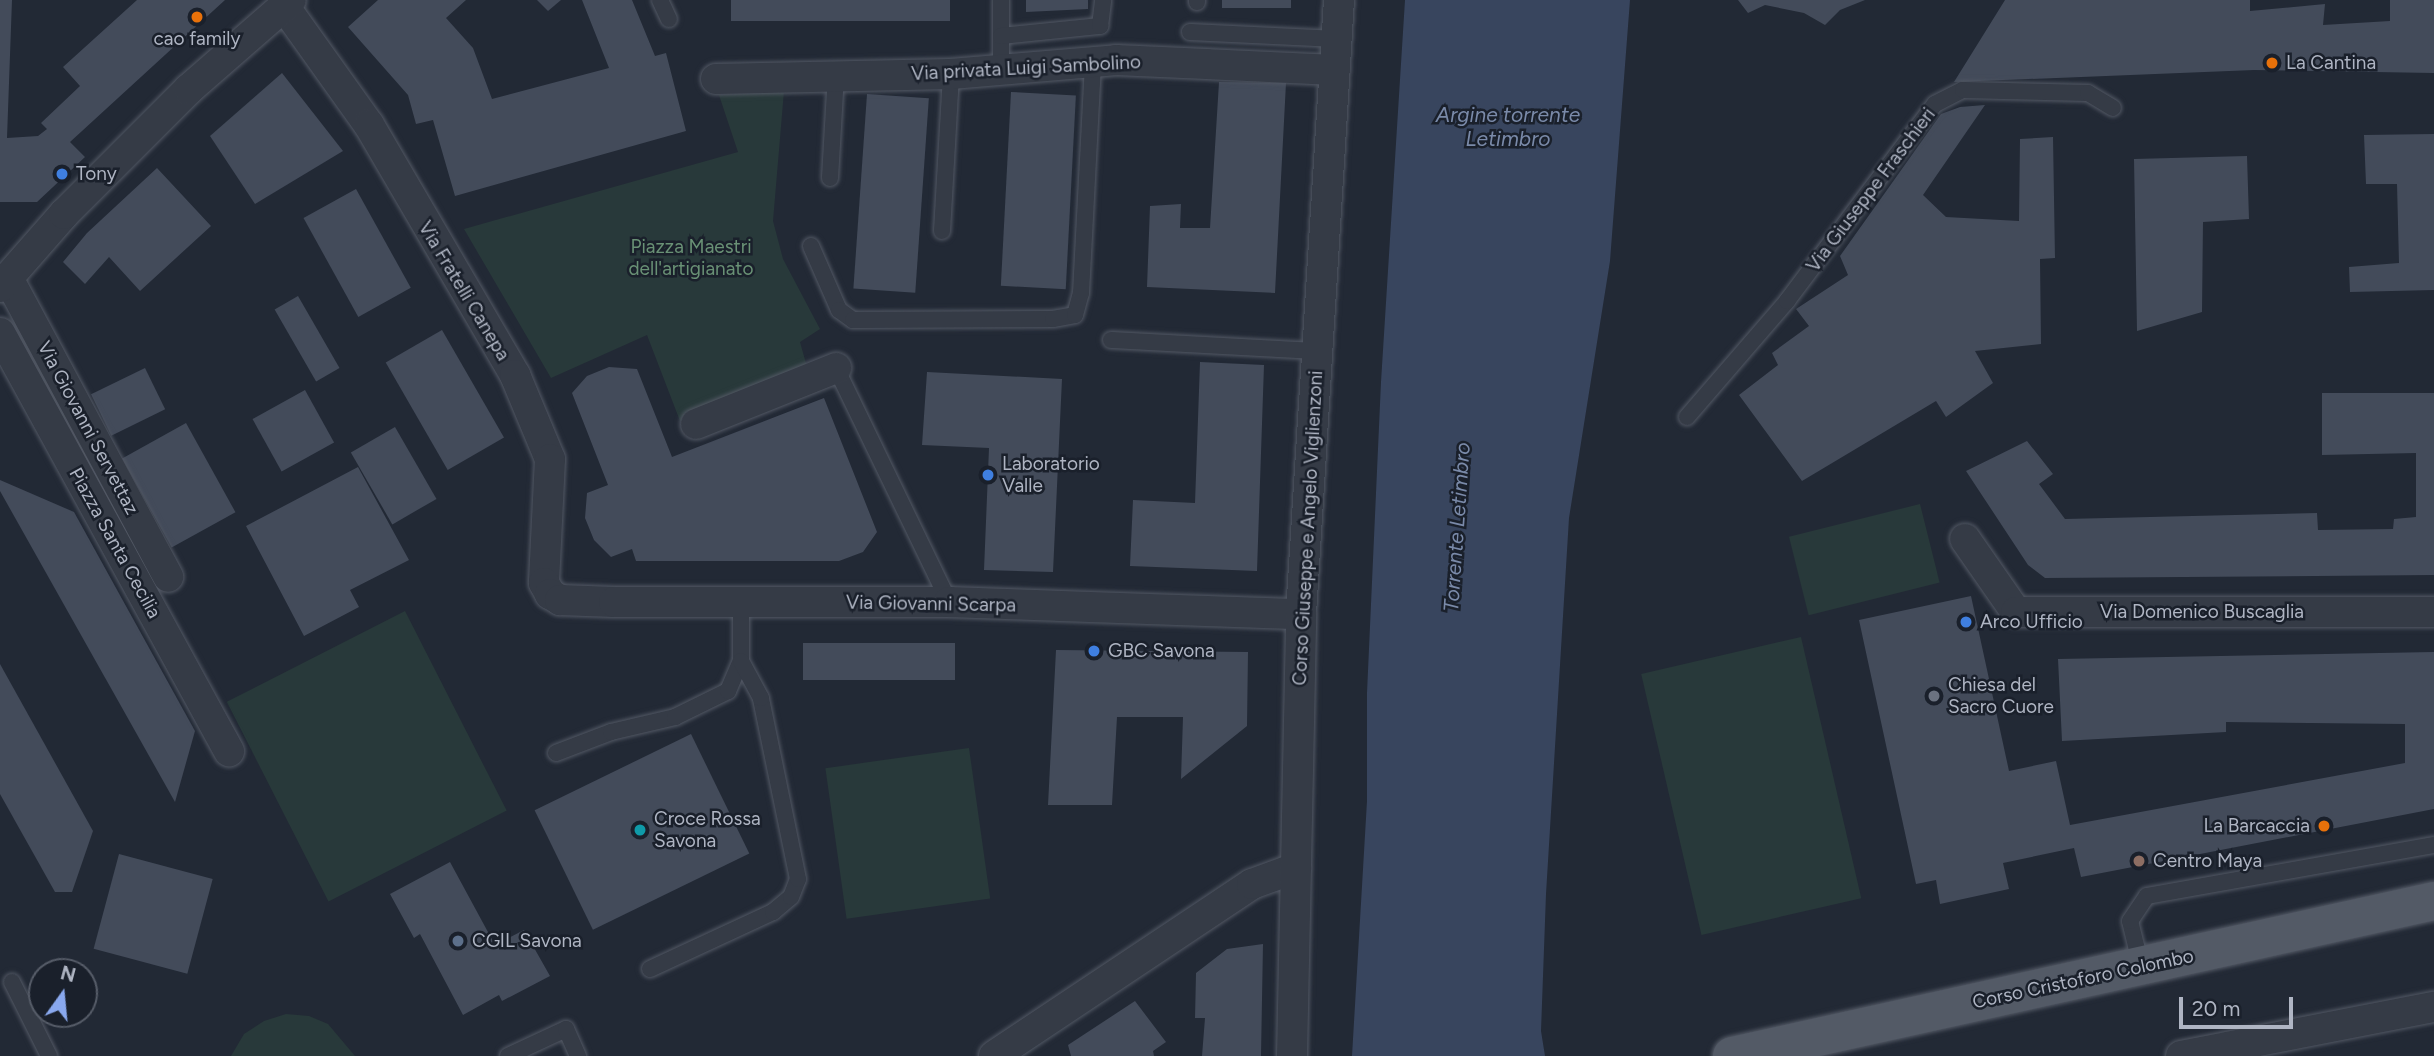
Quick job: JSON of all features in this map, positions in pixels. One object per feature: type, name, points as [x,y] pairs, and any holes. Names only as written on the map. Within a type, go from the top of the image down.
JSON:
[{"type":"main road","name":"Corso Cristoforo Colombo","points":[[1732,1056],[2434,901]]},
{"type":"street","name":"Corso Giuseppe e Angelo Viglienzoni","points":[[1292,1056],[1301,614],[1339,0]]},
{"type":"street","name":"Via Giovanni Servettaz","points":[[168,577],[4,283],[64,214],[189,89],[287,3]]},
{"type":"street","name":"Via Fratelli Canepa","points":[[287,3],[369,125],[514,375],[550,460],[544,583],[550,594],[560,600]]},
{"type":"street","name":"Via privata Luigi Sambolino","points":[[716,79],[951,74],[1116,60],[1335,71]]},
{"type":"street","name":"Piazza Santa Cecilia","points":[[0,333],[229,752]]},
{"type":"street","points":[[696,424],[836,368]]},
{"type":"street","name":"Via Domenico Buscaglia","points":[[1965,539],[2016,611],[2434,612]]},
{"type":"street","name":"Via Giovanni Scarpa","points":[[560,600],[949,602],[1301,614]]},
{"type":"street","points":[[1011,1051],[1212,909],[1252,884],[1296,868]]},
{"type":"street","points":[[2181,1056],[2433,1014]]},
{"type":"lane","points":[[660,0],[669,19]]},
{"type":"lane","points":[[1001,0],[1001,69]]},
{"type":"lane","points":[[1001,36],[1100,26],[1103,0]]},
{"type":"lane","points":[[1190,32],[1337,39]]},
{"type":"lane","points":[[811,246],[839,310],[853,320],[1054,319],[1075,315],[1080,293],[1093,64]]},
{"type":"lane","points":[[942,231],[951,74]]},
{"type":"lane","points":[[830,178],[836,75]]},
{"type":"lane","name":"Via Giuseppe Fraschieri","points":[[1687,417],[1787,301],[1935,104],[1963,90],[2088,93],[2113,108]]},
{"type":"lane","points":[[1111,340],[1317,351]]},
{"type":"lane","points":[[836,368],[949,602]]},
{"type":"lane","points":[[556,753],[611,732],[643,727],[700,707],[728,691],[741,661],[741,603]]},
{"type":"lane","points":[[650,969],[774,912],[791,897],[798,879],[761,698],[741,661]]},
{"type":"lane","points":[[2141,966],[2130,921],[2147,896],[2434,845]]},
{"type":"lane","points":[[12,982],[49,1056]]},
{"type":"lane","points":[[508,1056],[566,1029],[578,1056]]},
{"type":"green space","name":"Piazza Maestri dell'artigianato","points":[[784,91],[773,221],[783,259],[820,329],[800,342],[807,367],[680,421],[647,335],[551,378],[464,229],[738,152],[719,95]]},
{"type":"green space","points":[[1920,504],[1940,583],[1809,615],[1789,537]]},
{"type":"green space","points":[[405,611],[507,811],[328,901],[227,702]]},
{"type":"green space","points":[[1801,637],[1861,898],[1701,935],[1641,674]]},
{"type":"green space","points":[[969,748],[990,899],[847,919],[825,768]]},
{"type":"green space","points":[[286,1014],[309,1016],[328,1024],[355,1056],[231,1056],[244,1034],[264,1021]]},
{"type":"water","name":"Argine torrente Letimbro","points":[[1405,0],[1630,0],[1610,261],[1569,518],[1546,894],[1541,1031],[1545,1056],[1352,1056],[1367,801],[1367,693],[1381,382]]},
{"type":"building","points":[[0,0],[12,0],[7,138],[38,136],[47,129],[41,123],[80,86],[63,67],[137,0],[225,0],[70,142],[85,157],[37,202],[0,202]]},
{"type":"building","points":[[378,0],[466,0],[446,18],[473,48],[492,99],[609,68],[582,0],[632,0],[655,56],[666,53],[686,131],[455,196],[433,120],[416,124],[408,95],[348,27]]},
{"type":"building","points":[[537,0],[561,0],[548,11]]},
{"type":"building","points":[[731,0],[950,0],[950,21],[731,21]]},
{"type":"building","points":[[1026,0],[1088,0],[1088,9],[1026,12]]},
{"type":"building","points":[[1222,0],[1291,0],[1291,8],[1222,8]]},
{"type":"building","points":[[1738,0],[1865,0],[1840,10],[1825,25],[1804,13],[1765,5],[1748,13]]},
{"type":"building","points":[[2005,0],[2250,0],[2250,11],[2325,4],[2323,25],[2390,21],[2390,0],[2434,0],[2434,73],[2254,70],[1954,82]]},
{"type":"building","points":[[282,73],[343,151],[255,204],[210,136]]},
{"type":"building","points":[[1219,82],[1286,83],[1275,293],[1147,287],[1150,206],[1181,204],[1180,228],[1210,228]]},
{"type":"building","points":[[1011,92],[1076,95],[1066,289],[1001,286]]},
{"type":"building","points":[[867,94],[929,98],[915,293],[853,289]]},
{"type":"building","points":[[1985,105],[1923,195],[1946,217],[2019,221],[2020,139],[2053,137],[2055,258],[2040,259],[2041,344],[1975,351],[1993,383],[1946,417],[1936,401],[1802,481],[1739,395],[1778,365],[1772,353],[1809,326],[1796,309],[1848,275],[1840,256],[1941,114],[1960,107]]},
{"type":"building","points":[[2434,134],[2434,290],[2350,292],[2349,267],[2399,263],[2397,184],[2366,184],[2364,135]]},
{"type":"building","points":[[2247,156],[2249,219],[2203,222],[2202,312],[2137,331],[2134,159]]},
{"type":"building","points":[[157,168],[211,226],[140,291],[109,257],[85,284],[63,262],[87,233]]},
{"type":"building","points":[[356,189],[411,288],[358,317],[304,218]]},
{"type":"building","points":[[298,296],[340,368],[316,381],[275,310]]},
{"type":"building","points":[[442,330],[504,437],[448,470],[386,362]]},
{"type":"building","points":[[1200,362],[1264,365],[1257,571],[1130,566],[1133,500],[1195,503]]},
{"type":"building","points":[[609,367],[637,369],[672,457],[824,398],[877,532],[863,552],[839,561],[636,561],[632,549],[611,557],[594,540],[585,518],[587,493],[608,485],[572,393],[587,376]]},
{"type":"building","points":[[145,368],[165,409],[111,436],[91,394]]},
{"type":"building","points":[[927,372],[1062,379],[1053,572],[984,570],[989,448],[922,445]]},
{"type":"building","points":[[305,390],[334,442],[282,472],[253,419]]},
{"type":"building","points":[[2322,393],[2434,393],[2434,575],[2045,578],[2028,565],[1966,471],[2027,441],[2053,474],[2039,484],[2065,519],[2317,513],[2318,530],[2393,529],[2394,519],[2416,517],[2416,453],[2322,455]]},
{"type":"building","points":[[186,423],[235,512],[172,548],[122,458]]},
{"type":"building","points":[[395,427],[437,499],[392,524],[351,452]]},
{"type":"building","points":[[358,467],[409,560],[350,590],[359,607],[304,636],[246,526]]},
{"type":"building","points":[[0,480],[74,512],[195,731],[175,802],[0,491]]},
{"type":"building","points":[[1971,596],[2009,771],[2056,761],[2070,825],[2405,763],[2405,724],[2226,722],[2226,732],[2062,741],[2058,659],[2434,652],[2434,809],[2081,877],[2074,848],[2003,863],[2009,889],[1940,904],[1936,880],[1916,884],[1859,620]]},
{"type":"building","points":[[803,643],[955,643],[955,680],[803,680]]},
{"type":"building","points":[[1056,650],[1248,652],[1247,726],[1181,779],[1183,717],[1117,717],[1112,805],[1048,805]]},
{"type":"building","points":[[0,664],[93,831],[72,892],[55,892],[0,794]]},
{"type":"building","name":"Croce Rossa Savona","points":[[691,734],[749,854],[593,930],[535,810]]},
{"type":"building","points":[[119,854],[213,879],[187,974],[94,949]]},
{"type":"building","name":"CGIL Savona","points":[[450,862],[495,945],[524,930],[550,976],[502,1001],[499,995],[463,1015],[420,934],[414,938],[390,894]]},
{"type":"building","points":[[1263,944],[1261,1056],[1202,1056],[1205,1018],[1195,1018],[1196,973],[1227,949]]},
{"type":"building","points":[[1135,1001],[1166,1042],[1153,1051],[1154,1056],[1071,1056],[1068,1045]]},
{"type":"place","name":"cao family","points":[[197,17]]},
{"type":"place","name":"La Cantina","points":[[2272,63]]},
{"type":"place","name":"Tony","points":[[62,174]]},
{"type":"place","name":"Laboratorio Valle","points":[[988,475]]},
{"type":"place","name":"Arco Ufficio","points":[[1966,622]]},
{"type":"place","name":"GBC Savona","points":[[1094,651]]},
{"type":"place","name":"Chiesa del Sacro Cuore","points":[[1934,696]]},
{"type":"place","name":"La Barcaccia","points":[[2324,826]]},
{"type":"place","name":"Croce Rossa Savona","points":[[640,830]]},
{"type":"place","name":"Centro Maya","points":[[2139,861]]},
{"type":"place","name":"CGIL Savona","points":[[458,941]]},
{"type":"water label","name":"Torrente Letimbro","points":[[1457,527]]}]
